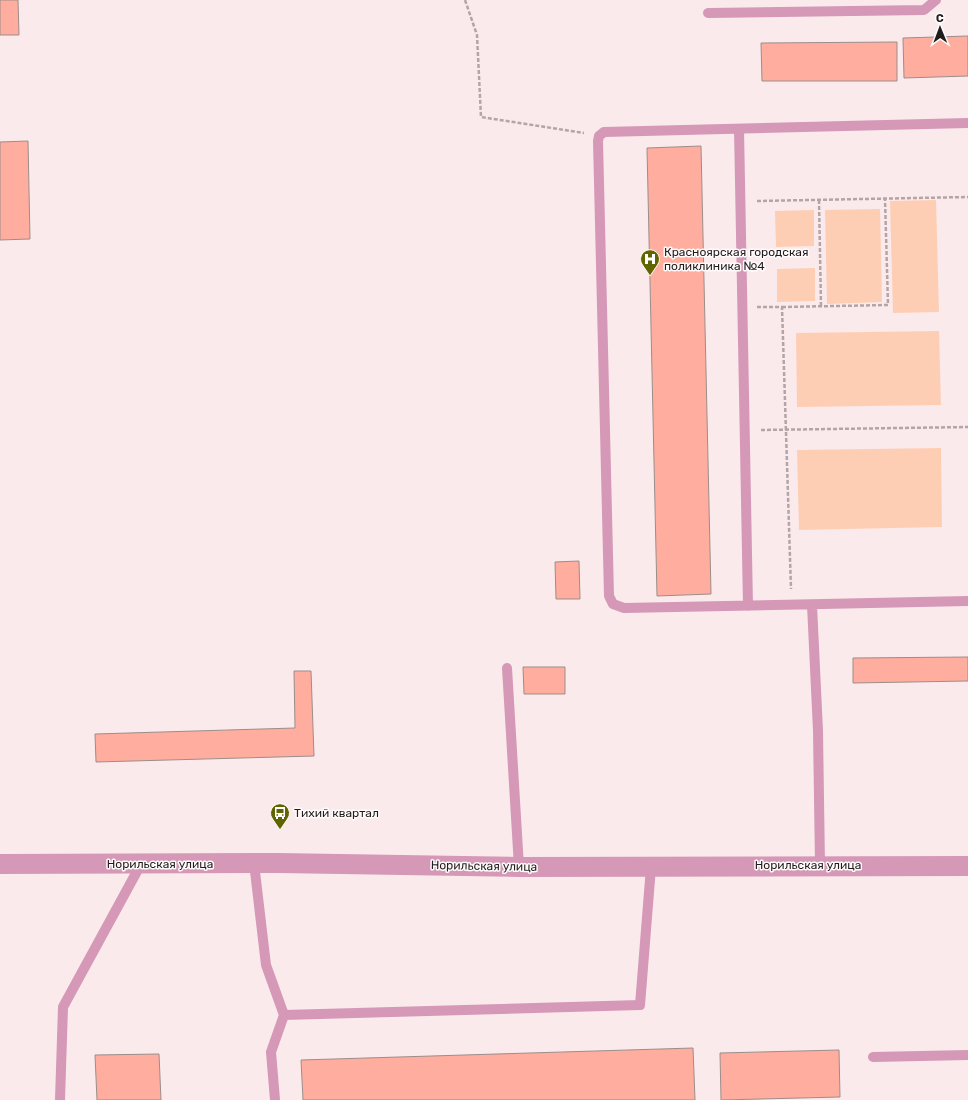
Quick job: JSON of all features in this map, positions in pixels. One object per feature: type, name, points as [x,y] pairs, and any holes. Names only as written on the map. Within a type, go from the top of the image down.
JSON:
[{"type":"street","name":"Норильская улица","points":[[0,864],[254,863],[519,867],[820,865],[968,866]]},
{"type":"lane","points":[[708,13],[924,10],[936,0]]},
{"type":"lane","points":[[968,123],[604,132],[599,136],[609,596],[613,604],[624,608],[968,601]]},
{"type":"lane","points":[[739,129],[748,606]]},
{"type":"lane","points":[[812,605],[818,731],[820,865]]},
{"type":"lane","points":[[507,668],[519,867]]},
{"type":"lane","points":[[254,863],[266,965],[284,1015],[271,1052],[275,1100]]},
{"type":"lane","points":[[60,1100],[63,1007],[141,864]]},
{"type":"lane","points":[[284,1015],[640,1005],[651,866]]},
{"type":"lane","points":[[873,1057],[968,1055]]},
{"type":"path","points":[[464,0],[477,35],[481,117],[599,136]]},
{"type":"path","points":[[740,202],[968,197]]},
{"type":"path","points":[[742,308],[888,304],[885,199]]},
{"type":"path","points":[[819,200],[821,306]]},
{"type":"path","points":[[782,307],[792,605]]},
{"type":"path","points":[[744,430],[786,431],[968,427]]},
{"type":"shaded area","points":[[936,200],[939,312],[893,313],[890,201]]},
{"type":"shaded area","points":[[880,209],[882,302],[827,304],[825,210]]},
{"type":"shaded area","points":[[814,210],[814,246],[776,247],[775,211]]},
{"type":"shaded area","points":[[815,268],[815,301],[777,302],[777,269]]},
{"type":"shaded area","points":[[939,331],[941,405],[797,407],[796,333]]},
{"type":"shaded area","points":[[941,448],[942,527],[799,530],[797,450]]},
{"type":"building","points":[[0,0],[18,0],[19,35],[0,35]]},
{"type":"building","points":[[968,36],[968,76],[904,78],[903,38]]},
{"type":"building","points":[[897,42],[897,81],[762,81],[761,43]]},
{"type":"building","points":[[28,141],[30,239],[0,240],[0,142]]},
{"type":"building","points":[[701,146],[711,594],[657,596],[647,148]]},
{"type":"building","points":[[579,561],[580,599],[556,599],[555,562]]},
{"type":"building","points":[[968,657],[968,681],[853,683],[853,658]]},
{"type":"building","points":[[523,667],[565,667],[565,694],[524,694]]},
{"type":"building","points":[[294,671],[311,671],[314,756],[96,762],[95,734],[295,728]]},
{"type":"building","points":[[693,1048],[695,1100],[303,1100],[301,1060]]},
{"type":"building","points":[[839,1050],[840,1097],[721,1100],[720,1053]]},
{"type":"building","points":[[159,1054],[161,1100],[97,1100],[95,1055]]},
{"type":"place","name":"Красноярская городская поликлиника №4","points":[[650,276]]},
{"type":"place","name":"Тихий квартал","points":[[280,830]]}]
